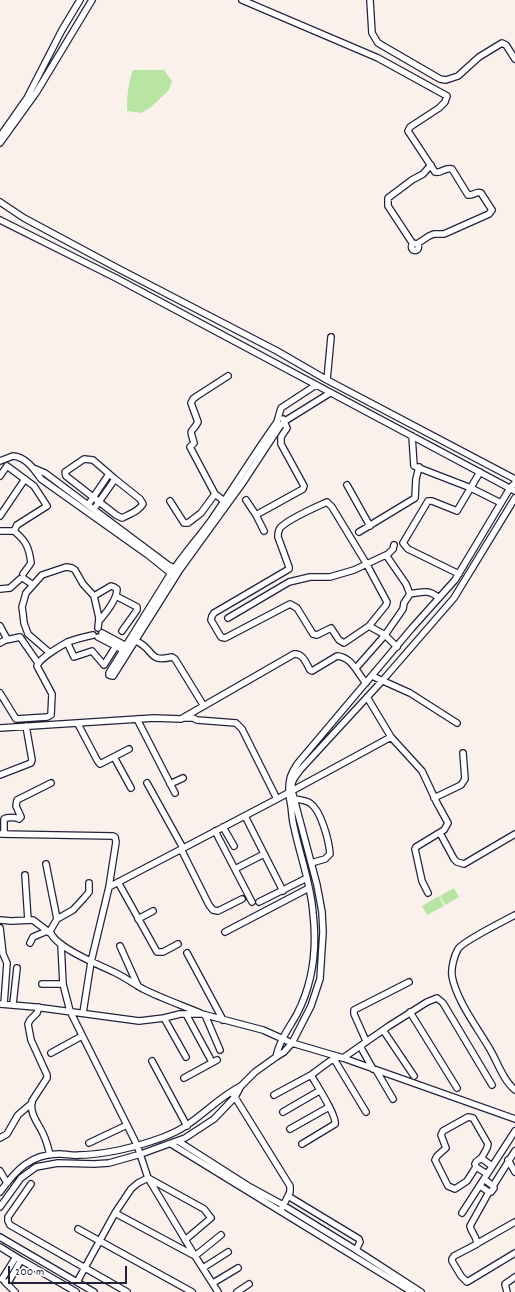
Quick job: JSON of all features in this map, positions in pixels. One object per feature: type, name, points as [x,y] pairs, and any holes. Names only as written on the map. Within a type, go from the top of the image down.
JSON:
[{"type":"street","points":[[0,137],[27,98],[62,30],[80,0]]},
{"type":"street","points":[[0,143],[36,93],[92,0]]},
{"type":"street","points":[[242,0],[378,58],[447,96],[442,105],[407,130],[410,136],[431,165],[436,173],[446,168],[452,169],[468,195],[471,196],[478,192],[481,193],[492,210],[489,214],[454,230],[444,234],[434,234],[415,244],[388,206],[388,198],[412,180],[423,174],[431,165]]},
{"type":"street","points":[[370,0],[372,33],[378,43],[440,79],[446,80],[458,76],[479,57],[502,43],[506,45],[515,59]]},
{"type":"street","points":[[1,202],[49,231],[515,479]]},
{"type":"street","points":[[0,220],[116,278],[512,490]]},
{"type":"street","points":[[327,380],[331,337]]},
{"type":"street","points":[[251,350],[256,340]]},
{"type":"street","points":[[224,501],[215,494],[190,447],[194,444],[191,430],[198,422],[191,403],[197,396],[228,376]]},
{"type":"street","points":[[218,514],[220,507],[277,422],[280,410],[283,406],[316,385]]},
{"type":"street","points":[[128,649],[175,572],[242,484],[280,426],[285,421],[330,393]]},
{"type":"street","points":[[256,515],[302,489],[304,486],[281,444],[281,437],[286,428],[285,421],[279,414]]},
{"type":"street","points":[[412,436],[414,466],[471,488],[501,503]]},
{"type":"street","points":[[0,461],[8,457],[16,456],[34,468],[45,473],[175,572]]},
{"type":"street","points":[[90,458],[109,474],[140,499],[143,506],[122,518],[66,476],[65,472],[84,459],[90,458]]},
{"type":"street","points":[[0,476],[7,466],[34,486],[47,506],[17,525],[14,531]]},
{"type":"street","points":[[359,532],[415,498],[416,478],[419,467]]},
{"type":"street","points":[[34,468],[41,479],[148,555],[175,572]]},
{"type":"street","points":[[459,574],[408,549],[403,544],[428,501],[432,501],[457,511],[480,472]]},
{"type":"street","points":[[88,505],[109,474]]},
{"type":"street","points":[[0,516],[25,479]]},
{"type":"street","points":[[94,509],[115,479]]},
{"type":"street","points":[[276,1057],[278,1046],[305,996],[310,976],[314,928],[307,878],[293,825],[289,780],[298,763],[455,580],[501,503],[512,490],[515,483]]},
{"type":"street","points":[[347,485],[370,526]]},
{"type":"street","points":[[170,501],[186,524],[201,513],[215,494]]},
{"type":"street","points":[[290,792],[293,780],[301,769],[454,598],[515,498]]},
{"type":"street","points":[[212,500],[220,507]]},
{"type":"street","points":[[246,500],[264,531]]},
{"type":"street","points":[[328,502],[332,506],[366,563],[387,602],[370,626],[346,642],[342,643],[331,628],[317,635],[314,634],[297,608],[290,604],[224,638],[221,637],[212,620],[212,616],[214,613],[288,570],[289,567],[278,537],[280,528],[286,523],[328,502]]},
{"type":"street","points":[[0,531],[14,531],[22,538],[28,546],[31,563],[22,577],[10,588],[0,589]]},
{"type":"street","points":[[228,618],[289,582],[310,577],[330,577],[354,570],[391,551],[394,545]]},
{"type":"street","points":[[386,554],[406,584],[410,594]]},
{"type":"street","points":[[50,654],[28,634],[24,623],[22,607],[26,593],[42,576],[66,567],[75,570],[83,584],[94,596],[99,621],[98,628],[93,630],[98,635],[116,646],[128,649]]},
{"type":"street","points":[[128,649],[136,641],[175,572]]},
{"type":"street","points":[[22,577],[33,585]]},
{"type":"street","points":[[94,596],[111,586],[116,589],[116,596],[99,621]]},
{"type":"street","points":[[356,668],[385,635],[403,609],[404,603],[410,594],[427,592],[434,594],[439,598]]},
{"type":"street","points":[[116,596],[137,607],[137,610],[122,631]]},
{"type":"street","points":[[0,626],[7,639],[6,640]]},
{"type":"street","points":[[370,626],[385,635],[397,647]]},
{"type":"street","points":[[38,663],[67,642],[98,635],[128,649]]},
{"type":"street","points":[[0,643],[20,637],[38,663],[37,666],[52,694],[51,715],[47,718],[16,719],[0,693]]},
{"type":"street","points":[[136,641],[147,647],[156,658],[164,660],[172,657],[175,659],[202,703]]},
{"type":"street","points":[[67,642],[74,657],[92,651],[104,665],[116,646]]},
{"type":"street","points":[[181,718],[294,654],[302,656],[312,671],[338,656],[349,660],[366,683]]},
{"type":"street","points":[[372,676],[410,693],[457,723]]},
{"type":"street","points":[[367,697],[391,737],[422,771],[434,798],[448,823],[444,830],[415,849],[422,881],[428,893]]},
{"type":"street","points":[[0,728],[137,719],[181,718],[236,723],[242,729],[277,799]]},
{"type":"street","points":[[137,719],[175,793]]},
{"type":"street","points":[[78,724],[99,763],[102,764],[129,749]]},
{"type":"street","points":[[0,776],[31,763],[32,760],[26,726]]},
{"type":"street","points":[[109,887],[277,799],[391,737]]},
{"type":"street","points":[[434,798],[461,785],[466,779],[463,753]]},
{"type":"street","points":[[114,758],[131,788]]},
{"type":"street","points":[[170,784],[183,778]]},
{"type":"street","points":[[51,783],[17,800],[16,806],[21,817],[19,819],[16,817],[4,819],[2,834],[113,836],[115,837],[116,842],[109,887],[91,962],[83,1013]]},
{"type":"street","points":[[147,783],[182,848],[209,905],[213,910],[218,911],[242,899]]},
{"type":"street","points":[[0,1207],[21,1178],[36,1167],[58,1163],[109,1163],[171,1144],[193,1134],[214,1119],[235,1097],[241,1086],[255,1072],[284,1052],[292,1043],[311,1006],[320,979],[323,932],[320,898],[295,799],[290,792]]},
{"type":"street","points":[[295,799],[306,801],[314,807],[326,833],[330,854],[325,859],[311,863]]},
{"type":"street","points":[[245,816],[283,891]]},
{"type":"street","points":[[223,827],[234,846]]},
{"type":"street","points":[[215,831],[252,902]]},
{"type":"street","points":[[440,833],[454,859],[457,862],[464,864],[515,834]]},
{"type":"street","points":[[235,869],[264,854]]},
{"type":"street","points":[[46,864],[57,919]]},
{"type":"street","points":[[25,874],[28,920]]},
{"type":"street","points":[[259,902],[307,878]]},
{"type":"street","points":[[118,882],[157,952],[163,952],[178,944]]},
{"type":"street","points":[[30,943],[33,936],[48,932],[57,919],[77,907],[89,892],[89,883]]},
{"type":"street","points":[[225,932],[309,888]]},
{"type":"street","points":[[138,919],[153,911]]},
{"type":"street","points":[[515,915],[462,945],[456,954],[452,967],[452,975],[468,1014],[489,1047],[507,1080],[515,1090]]},
{"type":"street","points":[[0,920],[33,920],[61,944],[91,962],[114,972],[138,986],[203,1015],[263,1030],[292,1043],[374,1069],[515,1119]]},
{"type":"street","points":[[0,928],[3,954],[7,963],[2,1004],[39,1007],[139,1021],[164,1018],[180,1014],[203,1015]]},
{"type":"street","points":[[61,944],[63,984],[70,1011],[137,1145],[148,1178],[218,1292]]},
{"type":"street","points":[[120,946],[138,986]]},
{"type":"street","points":[[187,953],[223,1020]]},
{"type":"street","points":[[13,1004],[17,968]]},
{"type":"street","points":[[366,1041],[354,1014],[354,1010],[409,982]]},
{"type":"street","points":[[42,984],[63,984]]},
{"type":"street","points":[[274,1095],[360,1046],[410,1012],[437,998],[440,1000],[492,1085]]},
{"type":"street","points":[[0,1138],[7,1134],[18,1115],[32,1102],[47,1078],[47,1073],[31,1040],[28,1024],[37,1013],[39,1007]]},
{"type":"street","points":[[410,1012],[457,1088]]},
{"type":"street","points":[[184,1078],[214,1061],[186,1014]]},
{"type":"street","points":[[203,1015],[220,1050]]},
{"type":"street","points":[[164,1018],[186,1057]]},
{"type":"street","points":[[383,1030],[414,1076]]},
{"type":"street","points":[[51,1053],[82,1036]]},
{"type":"street","points":[[360,1046],[393,1099]]},
{"type":"street","points":[[339,1058],[366,1112]]},
{"type":"street","points":[[152,1061],[187,1126]]},
{"type":"street","points":[[302,1144],[335,1124],[335,1118],[311,1075]]},
{"type":"street","points":[[0,1192],[17,1170],[31,1160],[50,1154],[94,1154],[112,1152],[174,1132],[187,1126],[231,1091],[241,1086]]},
{"type":"street","points":[[231,1091],[290,1186],[290,1192],[282,1208]]},
{"type":"street","points":[[283,1112],[319,1091]]},
{"type":"street","points":[[32,1102],[35,1120],[44,1134],[50,1154]]},
{"type":"street","points":[[290,1129],[329,1107]]},
{"type":"street","points":[[468,1117],[472,1118],[488,1144],[481,1159],[476,1162],[476,1167],[467,1181],[458,1188],[452,1189],[448,1186],[435,1160],[436,1156],[446,1148],[441,1136],[443,1131],[468,1117]]},
{"type":"street","points":[[89,1143],[126,1125]]},
{"type":"street","points":[[462,1213],[515,1131]]},
{"type":"street","points":[[178,1141],[282,1208],[421,1292]]},
{"type":"street","points":[[171,1144],[208,1168],[282,1208]]},
{"type":"street","points":[[478,1243],[471,1230],[470,1224],[489,1192],[494,1188],[508,1160],[515,1151]]},
{"type":"street","points":[[481,1159],[492,1166]]},
{"type":"street","points":[[508,1160],[515,1172]]},
{"type":"street","points":[[476,1167],[494,1186]]},
{"type":"street","points":[[0,1171],[7,1183]]},
{"type":"street","points":[[76,1282],[99,1240],[131,1188],[148,1178]]},
{"type":"street","points":[[148,1178],[204,1209],[211,1218],[186,1240]]},
{"type":"street","points":[[31,1184],[8,1217],[8,1222],[10,1225],[127,1292]]},
{"type":"street","points":[[480,1186],[489,1192]]},
{"type":"street","points":[[288,1196],[359,1239],[360,1242],[357,1253]]},
{"type":"street","points":[[115,1213],[195,1256]]},
{"type":"street","points":[[515,1222],[477,1245],[454,1256],[452,1259],[461,1276],[467,1282],[515,1253]]},
{"type":"street","points":[[78,1229],[192,1292]]},
{"type":"street","points":[[195,1256],[221,1235]]},
{"type":"street","points":[[0,1237],[94,1292]]},
{"type":"street","points":[[0,1247],[76,1292]]},
{"type":"street","points":[[203,1268],[228,1252]]},
{"type":"street","points":[[357,1253],[412,1292]]},
{"type":"street","points":[[14,1291],[8,1283],[1,1279],[18,1259]]},
{"type":"street","points":[[8,1283],[18,1259]]},
{"type":"street","points":[[213,1284],[238,1268]]},
{"type":"street","points":[[507,1292],[505,1284],[515,1277]]},
{"type":"street","points":[[237,1292],[249,1284]]},
{"type":"green space","points":[[133,70],[164,70],[172,81],[169,90],[150,108],[141,113],[127,111],[128,90]]},
{"type":"green space","points":[[454,888],[459,897],[445,905],[440,896]]},
{"type":"green space","points":[[439,896],[444,906],[427,915],[422,906]]}]
